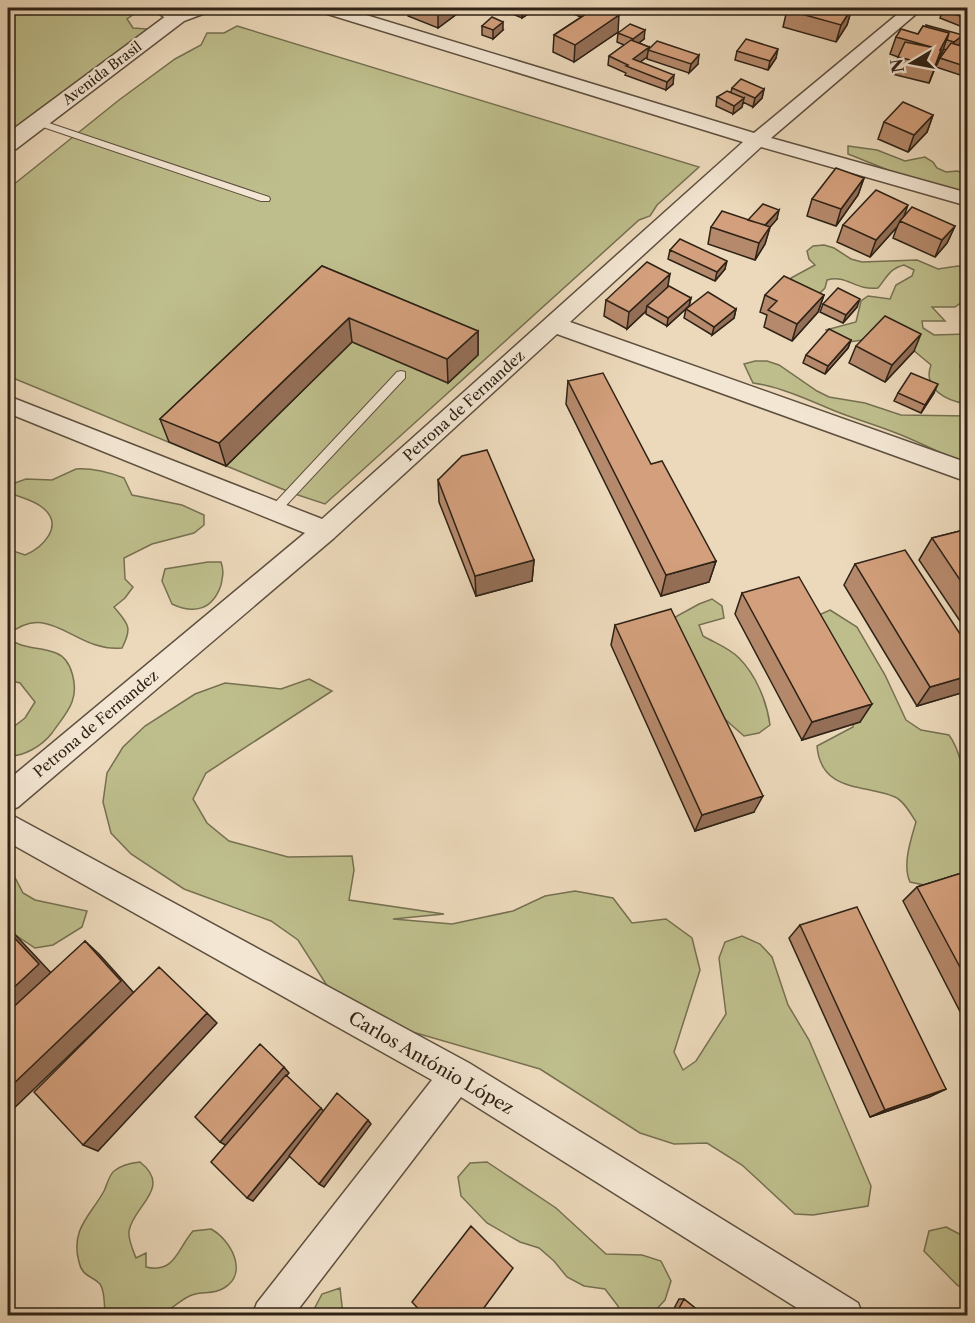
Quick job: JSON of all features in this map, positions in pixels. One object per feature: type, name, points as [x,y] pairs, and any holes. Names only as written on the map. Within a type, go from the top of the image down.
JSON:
[{"type":"street","points":[[8,11],[17,8]]},
{"type":"street","name":"Avenida Brasil","points":[[8,144],[170,12],[201,8]]},
{"type":"street","points":[[327,8],[757,140],[968,200]]},
{"type":"street","name":"Petrona de Fernandez","points":[[8,798],[325,531],[757,140],[915,8]]},
{"type":"street","points":[[555,325],[968,473]]},
{"type":"street","points":[[8,404],[325,531]]},
{"type":"street","name":"Carlos António López","points":[[8,827],[457,1075],[845,1316]]},
{"type":"street","points":[[270,1316],[457,1075]]},
{"type":"lane","points":[[37,122],[265,199]]},
{"type":"lane","points":[[274,511],[401,375]]},
{"type":"green space","points":[[32,8],[125,8],[137,12],[127,19],[133,28],[148,29],[8,134],[8,18]]},
{"type":"green space","points":[[237,26],[699,167],[657,205],[650,216],[639,220],[325,504],[292,493],[8,376],[8,189],[119,100],[175,59],[201,45],[207,33],[224,33]]},
{"type":"green space","points":[[848,146],[877,150],[905,161],[925,157],[937,168],[946,172],[957,171],[967,174],[967,197],[848,154]]},
{"type":"green space","points":[[824,245],[862,262],[917,260],[938,269],[958,266],[967,268],[967,301],[955,307],[932,307],[945,321],[922,321],[923,328],[934,335],[967,334],[967,361],[961,360],[960,368],[967,370],[967,404],[944,397],[933,387],[929,373],[931,365],[913,350],[863,340],[841,343],[831,337],[826,330],[856,322],[861,301],[868,296],[890,299],[896,285],[912,276],[914,270],[904,265],[895,269],[878,288],[863,287],[834,279],[827,280],[825,288],[819,294],[790,285],[791,278],[815,265],[809,259],[807,251],[813,246]]},
{"type":"green space","points":[[767,361],[779,365],[829,397],[865,403],[901,415],[967,416],[967,463],[795,394],[753,383],[744,364]]},
{"type":"green space","points":[[76,469],[106,472],[124,478],[132,495],[182,505],[204,515],[204,525],[194,533],[152,544],[124,558],[125,579],[133,587],[114,607],[123,618],[128,630],[122,648],[90,643],[50,625],[37,623],[23,625],[8,635],[8,538],[13,551],[25,555],[32,552],[49,536],[52,522],[43,508],[12,494],[12,484],[26,479],[52,480]]},
{"type":"green space","points":[[221,562],[223,568],[221,585],[213,600],[202,608],[196,609],[172,604],[162,581],[165,569]]},
{"type":"green space","points":[[712,599],[722,606],[724,618],[699,625],[703,636],[735,654],[755,681],[763,698],[770,725],[759,733],[744,736],[719,714],[668,621]]},
{"type":"green space","points":[[830,610],[857,627],[885,675],[906,720],[921,730],[949,735],[957,750],[966,789],[967,894],[910,882],[907,860],[916,822],[907,808],[895,797],[858,788],[836,779],[827,772],[820,761],[817,746],[853,727],[854,703],[819,615]]},
{"type":"green space","points":[[8,637],[24,646],[62,656],[70,667],[74,681],[74,696],[70,706],[48,738],[26,753],[14,756],[8,756],[8,731],[25,718],[35,702],[20,683],[8,680]]},
{"type":"green space","points":[[309,679],[332,691],[206,773],[193,799],[207,823],[229,841],[288,857],[352,856],[354,870],[349,900],[444,914],[393,919],[452,924],[513,911],[545,896],[575,891],[613,898],[632,923],[666,919],[692,938],[700,970],[674,1052],[683,1070],[696,1061],[726,1014],[719,958],[725,942],[742,936],[760,944],[772,957],[788,1005],[809,1040],[871,1186],[868,1206],[813,1215],[795,1214],[742,1165],[707,1143],[674,1144],[640,1133],[540,1069],[361,1017],[333,995],[298,940],[271,921],[184,889],[131,854],[111,833],[103,802],[107,773],[123,747],[145,726],[195,694],[225,683],[281,689]]},
{"type":"green space","points":[[8,864],[23,893],[35,900],[87,911],[82,927],[53,945],[35,948],[8,930]]},
{"type":"green space","points":[[140,1162],[149,1171],[153,1180],[152,1189],[129,1231],[136,1258],[146,1253],[146,1267],[163,1267],[174,1258],[193,1231],[211,1229],[225,1241],[230,1249],[236,1266],[235,1274],[224,1288],[192,1295],[161,1313],[155,1314],[148,1308],[138,1309],[127,1315],[106,1315],[100,1284],[80,1267],[77,1240],[83,1223],[104,1191],[112,1173],[123,1166]]},
{"type":"green space","points":[[487,1162],[556,1208],[606,1254],[642,1255],[661,1261],[671,1281],[665,1300],[651,1315],[620,1315],[618,1306],[605,1289],[584,1286],[567,1277],[539,1248],[520,1242],[487,1223],[461,1196],[458,1177],[470,1163]]},
{"type":"green space","points":[[946,1227],[967,1238],[967,1291],[957,1285],[924,1251],[929,1231]]},
{"type":"green space","points":[[340,1288],[343,1315],[311,1315],[322,1294]]},
{"type":"building","points":[[595,8],[602,8],[619,15],[575,45],[554,35]]},
{"type":"building","points":[[789,8],[852,8],[841,25],[787,10]]},
{"type":"building","points":[[945,8],[968,8],[968,19],[943,10]]},
{"type":"building","points":[[492,17],[503,22],[493,30],[482,26]]},
{"type":"building","points":[[630,24],[645,30],[633,39],[618,33]]},
{"type":"building","points":[[926,25],[963,35],[954,42],[947,40],[949,33],[926,27]]},
{"type":"building","points":[[923,26],[949,33],[935,66],[898,57],[905,42],[935,48],[896,37],[901,29],[918,34]]},
{"type":"building","points":[[746,39],[778,49],[770,61],[737,51]]},
{"type":"building","points":[[631,40],[649,47],[633,59],[674,75],[667,82],[626,66],[628,65],[609,56]]},
{"type":"building","points":[[657,41],[699,55],[691,64],[648,50]]},
{"type":"building","points":[[951,43],[968,48],[968,62],[964,66],[940,58]]},
{"type":"building","points":[[741,79],[764,89],[755,98],[732,88]]},
{"type":"building","points":[[727,91],[744,98],[734,106],[717,97]]},
{"type":"building","points":[[903,102],[933,115],[914,135],[884,122]]},
{"type":"building","points":[[836,168],[864,178],[841,209],[812,199]]},
{"type":"building","points":[[876,190],[908,205],[876,240],[843,225]]},
{"type":"building","points":[[763,204],[779,210],[765,225],[748,220]]},
{"type":"building","points":[[912,207],[955,226],[942,240],[900,221]]},
{"type":"building","points":[[722,211],[770,227],[759,243],[711,227]]},
{"type":"building","points":[[680,239],[727,261],[717,272],[670,250]]},
{"type":"building","points":[[647,262],[670,274],[629,312],[606,300]]},
{"type":"building","points":[[322,266],[478,331],[447,359],[349,318],[219,443],[160,419]]},
{"type":"building","points":[[784,276],[824,295],[797,324],[768,310],[777,301],[765,295]]},
{"type":"building","points":[[669,286],[691,298],[668,318],[647,306]]},
{"type":"building","points":[[838,288],[860,299],[846,315],[823,304]]},
{"type":"building","points":[[708,292],[736,309],[714,327],[686,309]]},
{"type":"building","points":[[885,316],[921,334],[892,365],[856,346]]},
{"type":"building","points":[[829,329],[851,340],[828,366],[806,355]]},
{"type":"building","points":[[603,373],[651,464],[662,461],[716,561],[666,575],[568,381]]},
{"type":"building","points":[[911,373],[938,384],[925,405],[898,393]]},
{"type":"building","points":[[487,450],[534,560],[475,576],[438,480],[462,456]]},
{"type":"building","points":[[968,529],[968,592],[932,538]]},
{"type":"building","points":[[905,550],[968,646],[968,676],[930,687],[855,564]]},
{"type":"building","points":[[799,577],[872,704],[812,722],[742,593]]},
{"type":"building","points":[[671,609],[763,796],[702,815],[615,625]]},
{"type":"building","points":[[968,871],[968,982],[917,887]]},
{"type":"building","points":[[857,907],[946,1089],[885,1110],[800,925]]},
{"type":"building","points":[[8,931],[39,964],[8,993]]},
{"type":"building","points":[[85,941],[121,981],[8,1089],[8,1012]]},
{"type":"building","points":[[159,967],[207,1013],[83,1145],[34,1092]]},
{"type":"building","points":[[260,1044],[284,1067],[220,1142],[195,1117]]},
{"type":"building","points":[[286,1075],[321,1108],[247,1198],[211,1162]]},
{"type":"building","points":[[337,1093],[368,1120],[319,1184],[289,1156]]},
{"type":"building","points":[[471,1226],[513,1268],[478,1316],[425,1316],[412,1302]]},
{"type":"building","points":[[684,1299],[705,1316],[675,1316]]}]
